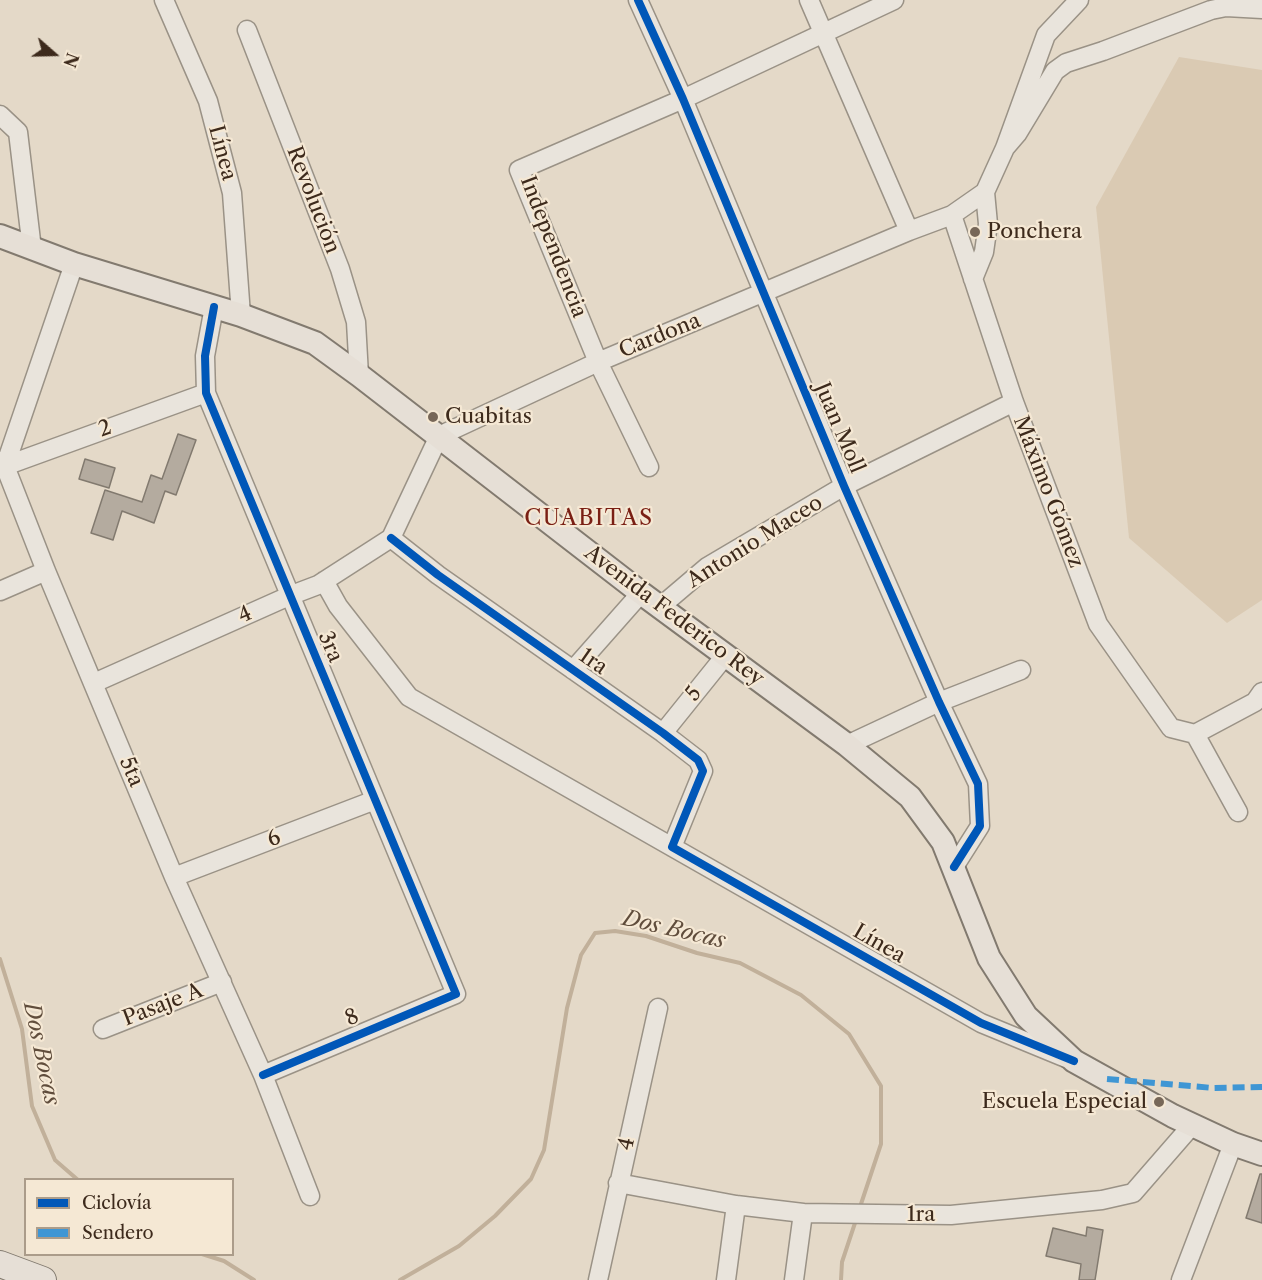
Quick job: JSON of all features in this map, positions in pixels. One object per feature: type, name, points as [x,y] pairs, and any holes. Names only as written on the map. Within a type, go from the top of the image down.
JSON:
[{"type":"highway","points":[[0,1264],[43,1280]]},
{"type":"main road","name":"Avenida Federico Rey","points":[[0,236],[74,264],[241,315],[315,343],[360,375],[641,593],[847,746],[910,797],[944,842],[989,958],[1026,1016],[1074,1060],[1173,1116],[1252,1153]]},
{"type":"street","name":"Línea","points":[[164,0],[208,101],[232,193],[241,315]]},
{"type":"street","name":"Juan Moll","points":[[638,0],[683,99],[844,486],[939,702],[978,784],[980,826],[954,867]]},
{"type":"street","points":[[809,0],[909,231]]},
{"type":"street","name":"Independencia","points":[[650,466],[598,362],[519,170],[683,99],[894,0]]},
{"type":"street","points":[[974,279],[984,252],[988,224],[985,192],[1005,148],[1046,35],[1080,0]]},
{"type":"street","points":[[1005,148],[1017,134],[1055,71],[1066,63],[1211,10],[1226,7],[1262,9]]},
{"type":"street","name":"Revolución","points":[[247,30],[340,269],[356,322],[360,375]]},
{"type":"street","points":[[0,115],[18,132],[32,249]]},
{"type":"street","name":"Cardona","points":[[439,436],[598,362],[952,215],[985,192]]},
{"type":"street","name":"Máximo Gómez","points":[[952,215],[1014,402],[1098,624],[1171,728],[1195,734]]},
{"type":"street","points":[[2,464],[74,264]]},
{"type":"street","name":"3ra","points":[[214,307],[205,357],[206,393],[456,994]]},
{"type":"street","name":"2","points":[[2,464],[206,393]]},
{"type":"street","name":"Antonio Maceo","points":[[660,607],[707,567],[844,486],[1014,402]]},
{"type":"street","points":[[391,538],[439,436]]},
{"type":"street","name":"5ta","points":[[2,464],[174,877],[263,1075],[310,1196]]},
{"type":"street","name":"4","points":[[94,683],[324,581],[391,538]]},
{"type":"street","name":"1ra","points":[[391,538],[438,575],[698,760],[703,771],[672,847]]},
{"type":"street","points":[[0,591],[46,571]]},
{"type":"street","name":"Línea","points":[[324,581],[338,606],[409,697],[981,1023],[1074,1060]]},
{"type":"street","points":[[573,670],[641,593]]},
{"type":"street","name":"5","points":[[663,733],[725,656]]},
{"type":"street","points":[[847,746],[939,702],[1021,670]]},
{"type":"street","points":[[1238,812],[1195,734],[1260,699]]},
{"type":"street","name":"6","points":[[174,877],[375,800]]},
{"type":"street","name":"Pasaje A","points":[[103,1029],[222,982]]},
{"type":"street","name":"8","points":[[263,1075],[456,994]]},
{"type":"street","name":"4","points":[[598,1280],[658,1008]]},
{"type":"street","name":"1ra","points":[[618,1183],[802,1213],[963,1214],[1101,1200],[1133,1193],[1193,1124]]},
{"type":"street","points":[[1181,1280],[1252,1153]]},
{"type":"street","points":[[726,1280],[736,1204]]},
{"type":"street","points":[[794,1280],[802,1213]]},
{"type":"shaded area","points":[[1179,57],[1262,70],[1262,600],[1227,623],[1129,538],[1096,207]]},
{"type":"building","points":[[178,434],[196,440],[176,495],[165,491],[154,523],[122,511],[113,540],[91,533],[105,490],[142,502],[151,475],[162,479]]},
{"type":"building","points":[[85,459],[115,468],[109,488],[79,479]]},
{"type":"building","points":[[1260,1174],[1262,1174],[1262,1223],[1246,1218]]},
{"type":"building","points":[[1087,1227],[1103,1230],[1095,1280],[1079,1280],[1081,1264],[1046,1256],[1053,1228],[1086,1236]]},
{"type":"waterway","name":"Dos Bocas","points":[[400,1280],[459,1246],[495,1216],[531,1179],[544,1150],[567,1008],[581,955],[595,933],[615,931],[646,936],[697,953],[740,963],[801,995],[849,1034],[881,1086],[881,1144],[860,1207]]},
{"type":"waterway","name":"Dos Bocas","points":[[0,959],[22,1029],[32,1106],[55,1160],[76,1178]]},
{"type":"waterway","name":"Dos Bocas","points":[[841,1280],[842,1262],[856,1220]]},
{"type":"waterway","name":"Dos Bocas","points":[[208,1256],[224,1261],[254,1280]]},
{"type":"marked path","points":[[1107,1079],[1213,1088],[1262,1087]]},
{"type":"cycle path","points":[[638,0],[683,99],[844,486],[939,702],[978,784],[980,826],[954,867]]},
{"type":"cycle path","points":[[214,307],[205,356],[206,393],[456,994],[263,1075]]},
{"type":"cycle path","points":[[391,538],[438,575],[698,760],[703,771],[672,847],[981,1023],[1074,1061]]},
{"type":"place","name":"Ponchera","points":[[975,232]]},
{"type":"place","name":"Cuabitas","points":[[433,417]]},
{"type":"place","name":"Escuela Especial","points":[[1159,1102]]},
{"type":"district","name":"CUABITAS","points":[[589,519]]}]
